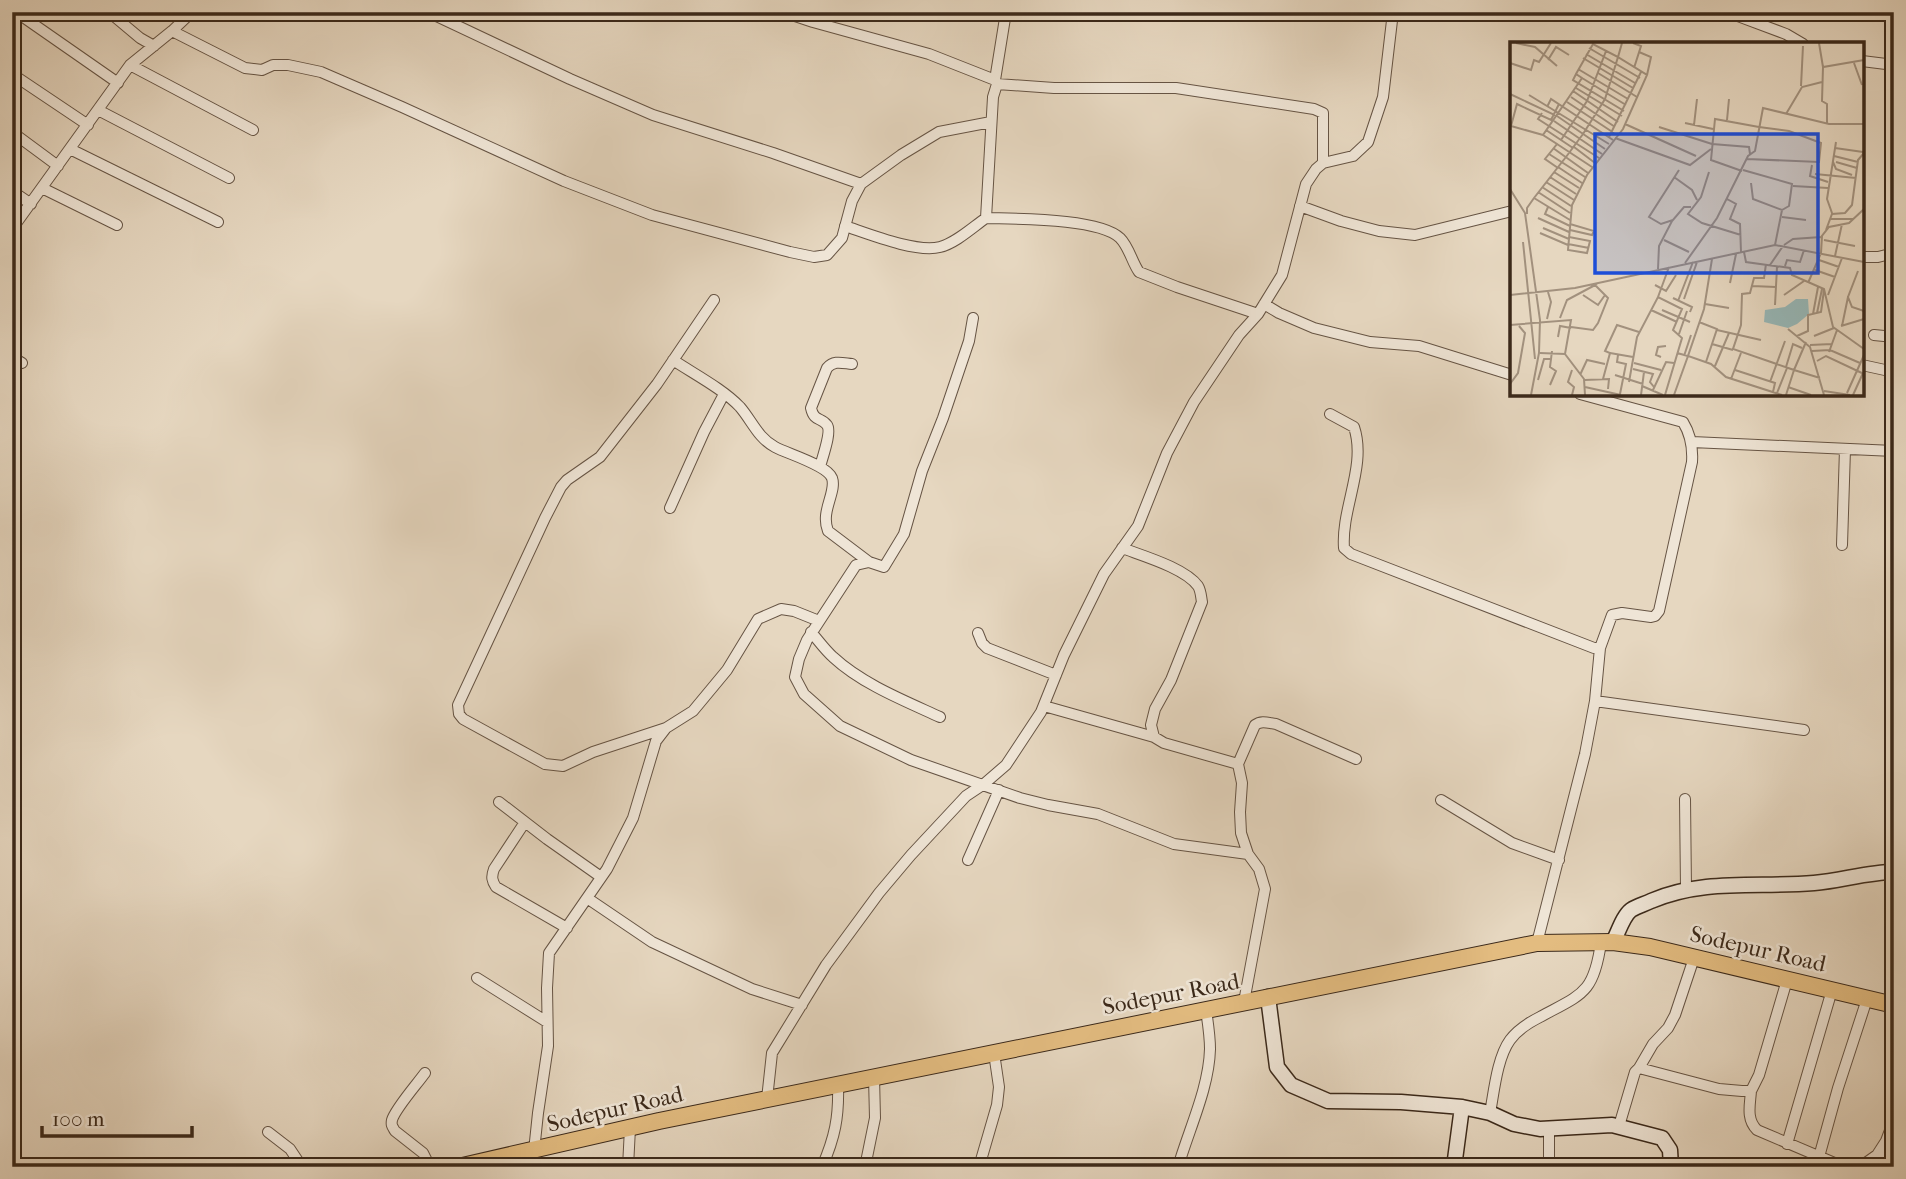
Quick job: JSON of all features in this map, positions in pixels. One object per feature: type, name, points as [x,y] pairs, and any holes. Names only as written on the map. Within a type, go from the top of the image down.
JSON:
[{"type":"main road","name":"Sodepur Road","points":[[458,1167],[767,1099],[1537,943],[1607,942],[1650,947],[1894,1005]]},
{"type":"street","points":[[16,12],[118,83]]},
{"type":"street","points":[[109,12],[124,17],[140,38],[154,46]]},
{"type":"street","points":[[12,229],[130,65],[192,12]]},
{"type":"street","points":[[428,12],[653,116],[773,153],[861,184]]},
{"type":"street","points":[[783,12],[929,54],[996,82],[1054,88],[1176,88],[1314,109],[1323,113],[1323,163]]},
{"type":"street","points":[[986,218],[993,97],[1006,12]]},
{"type":"street","points":[[767,1099],[772,1053],[827,965],[887,884],[966,796],[1006,765],[1044,706],[1104,574],[1138,526],[1167,453],[1194,402],[1239,335],[1258,314],[1282,275],[1306,184],[1323,163],[1353,156],[1368,142],[1383,97],[1392,12]]},
{"type":"street","points":[[1727,12],[1786,34],[1800,42]]},
{"type":"street","points":[[172,31],[246,68],[262,70],[273,65],[288,65],[321,72],[564,181],[652,215],[814,257],[827,255],[842,238],[852,201],[861,184],[939,132],[992,122]]},
{"type":"street","points":[[1864,61],[1894,65]]},
{"type":"street","points":[[130,65],[253,130]]},
{"type":"street","points":[[12,74],[88,125]]},
{"type":"street","points":[[98,110],[229,178]]},
{"type":"street","points":[[12,132],[58,166]]},
{"type":"street","points":[[70,149],[218,222]]},
{"type":"street","points":[[42,188],[117,225]]},
{"type":"street","points":[[12,191],[31,204]]},
{"type":"street","points":[[1300,206],[1379,231],[1416,234],[1510,211]]},
{"type":"street","points":[[845,226],[902,244],[938,247],[986,218],[1054,220],[1112,233],[1124,242],[1139,272],[1258,314]]},
{"type":"street","points":[[1864,257],[1894,253]]},
{"type":"street","points":[[714,300],[674,359],[600,457],[561,487],[458,705],[459,714],[463,719],[545,764],[563,766],[593,752],[666,728],[692,711],[727,670],[758,619],[781,609],[819,621]]},
{"type":"street","points":[[1264,304],[1314,328],[1370,342],[1419,346],[1510,374]]},
{"type":"street","points":[[674,359],[740,407],[762,438],[772,446],[828,472],[832,478],[825,511],[828,531],[869,562],[884,568],[904,534],[922,471],[969,341],[973,318]]},
{"type":"street","points":[[1874,335],[1894,337]]},
{"type":"street","points":[[12,357],[22,363]]},
{"type":"street","points":[[820,467],[829,430],[827,424],[816,419],[811,408],[831,363],[852,364]]},
{"type":"street","points":[[1864,365],[1894,372]]},
{"type":"street","points":[[670,508],[724,394]]},
{"type":"street","points":[[1537,943],[1585,754],[1595,701],[1600,648],[1613,614],[1651,617],[1659,611],[1692,462],[1692,442],[1688,429],[1682,422],[1587,396]]},
{"type":"street","points":[[1330,414],[1354,427],[1358,439],[1356,468],[1343,533],[1344,548],[1351,554],[1594,648],[1600,648]]},
{"type":"street","points":[[1692,442],[1894,451]]},
{"type":"street","points":[[1842,545],[1845,449]]},
{"type":"street","points":[[1122,548],[1166,564],[1192,579],[1201,594],[1202,602],[1197,615],[1171,680],[1155,709],[1151,725],[1154,737]]},
{"type":"street","points":[[869,562],[856,565],[811,632],[799,659],[795,677],[804,694],[840,726],[911,760],[999,790],[1048,805],[1098,814],[1174,844],[1248,854]]},
{"type":"street","points":[[811,632],[833,657],[860,676],[885,692],[940,717]]},
{"type":"street","points":[[978,633],[987,648],[1056,675]]},
{"type":"street","points":[[1595,701],[1804,730]]},
{"type":"street","points":[[1044,706],[1238,764]]},
{"type":"street","points":[[1244,1002],[1265,889],[1259,869],[1248,854],[1241,833],[1242,783],[1238,764],[1255,725],[1259,722],[1276,724],[1356,759]]},
{"type":"street","points":[[534,1151],[548,1046],[549,953],[601,877],[633,818],[656,741],[666,728]]},
{"type":"street","points":[[968,860],[999,790]]},
{"type":"street","points":[[1685,799],[1686,889]]},
{"type":"street","points":[[1441,800],[1512,843],[1559,860]]},
{"type":"street","points":[[499,802],[601,877]]},
{"type":"street","points":[[526,822],[494,869],[493,882],[496,887],[567,928]]},
{"type":"street","points":[[1490,1113],[1502,1057],[1508,1042],[1522,1026],[1572,1001],[1583,992],[1592,980],[1607,942],[1630,911],[1686,889],[1729,884],[1780,886],[1829,882],[1877,872],[1894,872]]},
{"type":"street","points":[[587,898],[652,942],[752,989],[802,1005]]},
{"type":"street","points":[[1619,1126],[1635,1072],[1675,1015],[1694,958]]},
{"type":"street","points":[[477,978],[547,1022]]},
{"type":"street","points":[[1787,980],[1759,1075],[1751,1091],[1751,1125],[1787,1144],[1844,1167]]},
{"type":"street","points":[[1787,1144],[1832,990]]},
{"type":"street","points":[[1268,997],[1278,1067],[1291,1085],[1328,1101],[1401,1102],[1462,1107],[1490,1113],[1514,1124],[1540,1129],[1619,1126],[1662,1138],[1670,1150],[1671,1167]]},
{"type":"street","points":[[1819,1157],[1867,999]]},
{"type":"street","points":[[1178,1167],[1208,1068],[1210,1047],[1206,1010]]},
{"type":"street","points":[[979,1167],[997,1105],[999,1087],[993,1053]]},
{"type":"street","points":[[1639,1068],[1719,1088],[1751,1091]]},
{"type":"street","points":[[425,1073],[392,1120],[392,1126],[423,1153],[430,1167]]},
{"type":"street","points":[[865,1167],[875,1118],[874,1077]]},
{"type":"street","points":[[822,1167],[832,1144],[837,1122],[838,1085]]},
{"type":"street","points":[[1454,1167],[1462,1107]]},
{"type":"street","points":[[1860,1167],[1877,1155],[1894,1120]]},
{"type":"street","points":[[628,1167],[630,1128]]},
{"type":"street","points":[[1549,1128],[1549,1167]]},
{"type":"street","points":[[268,1132],[290,1149],[302,1167]]},
{"type":"street","points":[[1877,1155],[1894,1161]]}]
